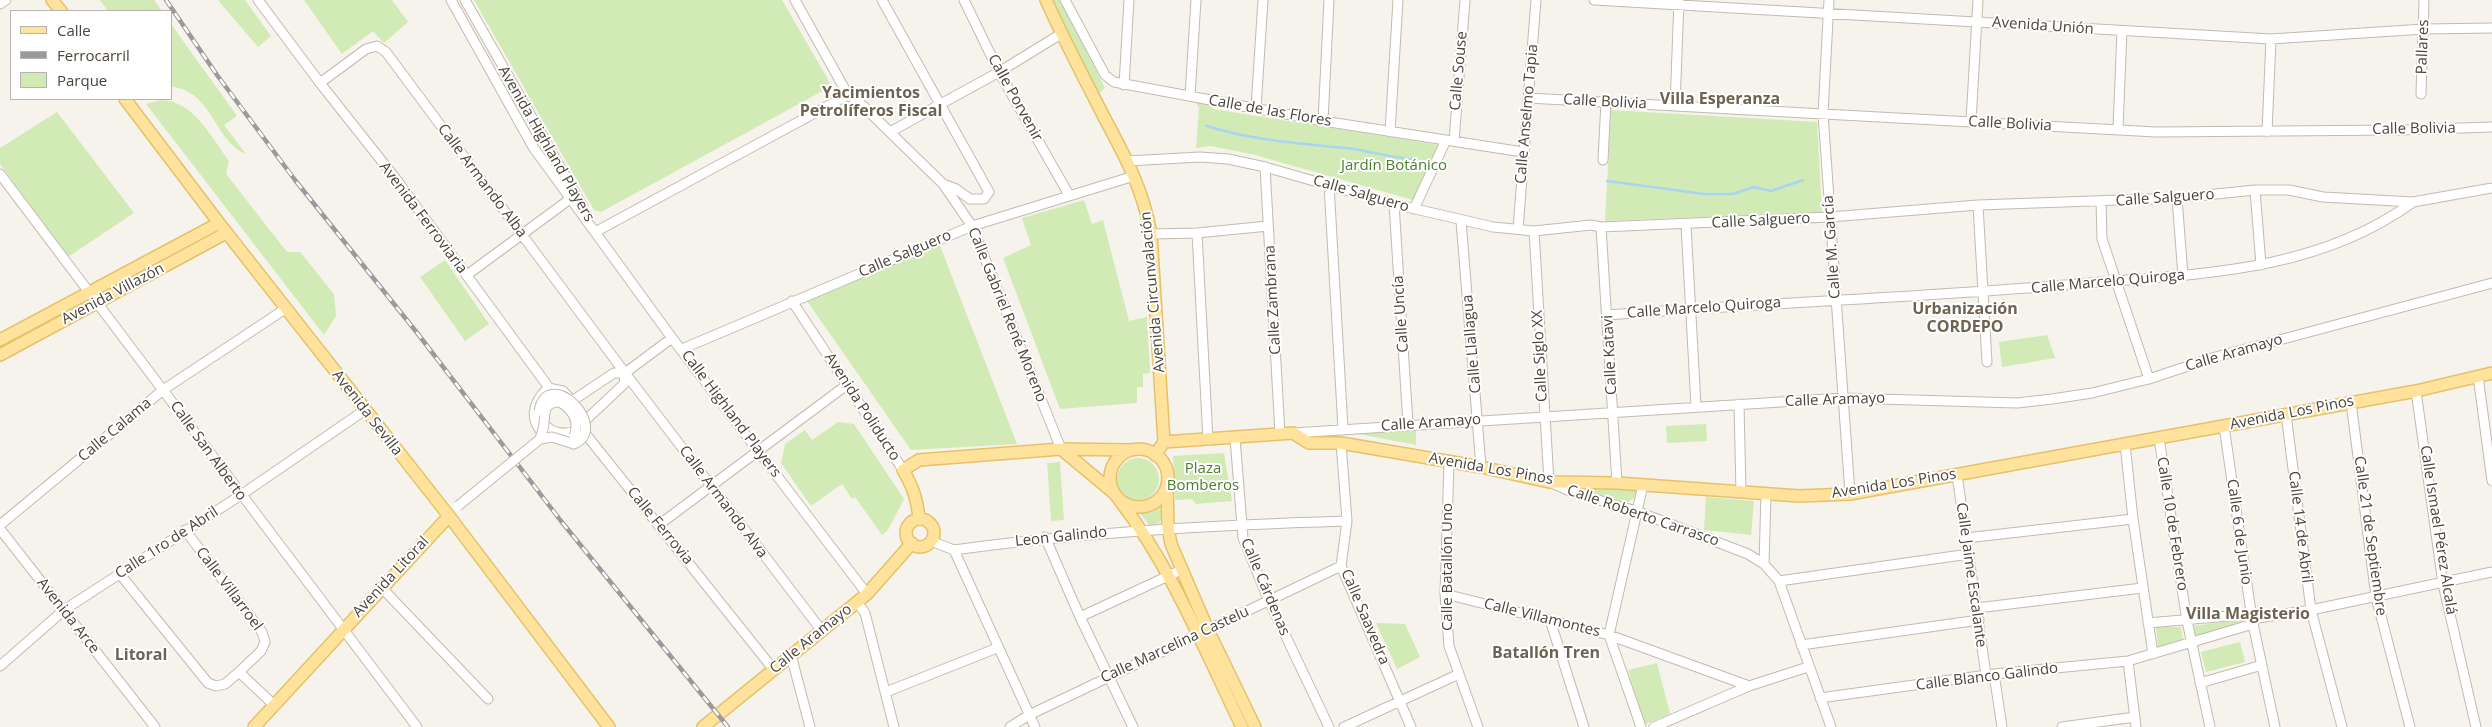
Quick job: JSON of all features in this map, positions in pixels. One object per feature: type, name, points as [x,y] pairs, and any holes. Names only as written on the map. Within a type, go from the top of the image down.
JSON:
[{"type":"main road","points":[[52,0],[60,10]]},
{"type":"main road","name":"Avenida Circunvalación","points":[[1046,0],[1061,34],[1127,161],[1146,208],[1150,234],[1164,442]]},
{"type":"main road","name":"Avenida Sevilla","points":[[125,100],[218,223],[448,516],[609,727]]},
{"type":"main road","name":"Avenida Villazón","points":[[0,340],[218,223]]},
{"type":"main road","name":"Avenida Villazón","points":[[0,355],[226,233]]},
{"type":"main road","name":"Avenida Los Pinos","points":[[1293,433],[1309,442],[1342,443],[1482,467],[1549,482],[1617,483],[1800,496],[1850,494],[2416,391],[2492,374]]},
{"type":"main road","name":"Calle Aramayo","points":[[1164,442],[1293,433]]},
{"type":"main road","points":[[1155,455],[1164,442]]},
{"type":"main road","points":[[1061,449],[1129,506],[1148,506],[1156,501],[1167,485]]},
{"type":"main road","points":[[903,470],[919,460],[1061,449],[1142,449],[1155,455],[1164,464],[1167,485],[1168,528],[1181,570],[1255,727]]},
{"type":"main road","points":[[1130,450],[1122,454],[1112,468],[1110,485],[1143,530],[1168,576],[1242,727]]},
{"type":"main road","name":"Avenida Poliducto","points":[[903,470],[917,498],[918,519]]},
{"type":"main road","name":"Avenida Litoral","points":[[254,727],[448,516]]},
{"type":"main road","points":[[918,519],[927,521],[933,527],[934,535],[931,541],[920,546],[912,543],[907,536],[908,527],[918,519]]},
{"type":"main road","name":"Calle Aramayo","points":[[709,725],[867,594],[912,543]]},
{"type":"street","points":[[0,4],[6,0]]},
{"type":"street","name":"Avenida Ferroviaria","points":[[258,0],[320,83],[396,178],[548,388],[583,423],[588,436]]},
{"type":"street","name":"Avenida Highland Players","points":[[451,0],[533,147],[596,232]]},
{"type":"street","name":"Avenida Highland Players","points":[[464,0],[596,232]]},
{"type":"street","points":[[882,0],[988,192],[984,199],[974,200],[943,184]]},
{"type":"street","name":"Calle Porvenir","points":[[964,0],[999,72],[1069,195]]},
{"type":"street","name":"Calle de las Flores","points":[[1065,0],[1105,75],[1114,82],[1323,121],[1523,152]]},
{"type":"street","points":[[1124,85],[1129,0]]},
{"type":"street","points":[[1190,96],[1196,0]]},
{"type":"street","points":[[1256,108],[1263,0]]},
{"type":"street","points":[[1323,121],[1329,0]]},
{"type":"street","points":[[1390,132],[1398,0]]},
{"type":"street","name":"Calle Souse","points":[[1414,209],[1450,141],[1465,0]]},
{"type":"street","name":"Calle Anselmo Tapia","points":[[1518,229],[1536,0]]},
{"type":"street","name":"Avenida Unión","points":[[1594,0],[1679,3],[1829,14],[2271,39],[2424,29],[2492,28]]},
{"type":"street","name":"Calle M. García","points":[[1830,0],[1822,114],[1850,494]]},
{"type":"street","points":[[1971,121],[1978,0]]},
{"type":"street","name":"Pallares","points":[[2420,94],[2424,0]]},
{"type":"street","name":"Calle Gabriel René Moreno","points":[[798,1],[848,95],[858,101],[943,184],[972,226],[1061,449]]},
{"type":"street","points":[[1675,106],[1679,3]]},
{"type":"street","points":[[2118,128],[2122,31]]},
{"type":"street","points":[[890,132],[999,72],[1061,34]]},
{"type":"street","points":[[2267,132],[2271,39]]},
{"type":"street","name":"Calle Armando Alba","points":[[320,83],[366,48],[378,46],[386,52],[625,373]]},
{"type":"street","points":[[596,232],[848,95]]},
{"type":"street","name":"Calle Bolivia","points":[[1528,98],[2118,128],[2156,132],[2267,132],[2492,127]]},
{"type":"street","points":[[1603,160],[1606,101]]},
{"type":"street","points":[[533,147],[544,141]]},
{"type":"street","name":"Calle Salguero","points":[[1127,161],[1200,157],[1228,159],[1265,167],[1461,221],[1534,231],[1591,225],[1601,227],[1686,225],[1830,217],[1978,205],[2177,198],[2255,190],[2289,190],[2323,197],[2413,202],[2492,188]]},
{"type":"street","name":"Calle Zambrana","points":[[1265,167],[1280,434]]},
{"type":"street","name":"Calle San Alberto","points":[[0,174],[417,727]]},
{"type":"street","name":"Calle Salguero","points":[[682,349],[972,226],[1134,176]]},
{"type":"street","points":[[1329,186],[1343,428]]},
{"type":"street","points":[[2255,190],[2261,265]]},
{"type":"street","points":[[2177,198],[2183,276]]},
{"type":"street","points":[[467,275],[570,199]]},
{"type":"street","points":[[2101,202],[2102,239],[2118,280],[2149,379]]},
{"type":"street","name":"Calle Marcelo Quiroga","points":[[1608,315],[1836,299],[1982,292],[2183,276],[2261,265],[2318,251],[2390,218],[2413,202]]},
{"type":"street","name":"Calle Uncía","points":[[1394,204],[1408,424]]},
{"type":"street","points":[[1978,205],[1987,362]]},
{"type":"street","name":"Calle Llallagua","points":[[1461,221],[1482,467]]},
{"type":"street","points":[[1686,225],[1696,406]]},
{"type":"street","points":[[1150,234],[1197,233],[1268,226]]},
{"type":"street","name":"Calle Katavi","points":[[1601,227],[1617,483]]},
{"type":"street","name":"Calle Siglo XX","points":[[1534,231],[1543,417],[1549,482]]},
{"type":"street","name":"Calle Highland Players","points":[[596,232],[672,338],[867,594]]},
{"type":"street","points":[[1197,233],[1208,440]]},
{"type":"street","name":"Calle Aramayo","points":[[1293,433],[1479,419],[1543,417],[1613,411],[1843,398],[2017,402],[2092,393],[2149,379],[2212,358],[2492,283]]},
{"type":"street","name":"Avenida Poliducto","points":[[792,301],[903,470]]},
{"type":"street","name":"Calle Calama","points":[[0,527],[164,390],[285,308]]},
{"type":"street","points":[[572,401],[614,372],[625,373],[672,338]]},
{"type":"street","points":[[583,423],[572,401],[563,392],[548,388],[539,396],[535,404],[534,420],[546,437],[562,442],[568,442],[574,436],[577,422],[573,414],[560,402],[554,402],[546,407],[544,411],[544,424],[540,439],[552,437],[574,444],[583,437],[585,429],[584,421],[578,406],[560,395],[546,398],[540,404],[540,420],[548,429],[556,433],[568,433],[583,423],[624,384],[625,373]]},
{"type":"street","name":"Calle Armando Alva","points":[[625,373],[822,630]]},
{"type":"street","points":[[2478,376],[2492,481]]},
{"type":"street","points":[[660,524],[848,384]]},
{"type":"street","name":"Calle Ismael Pérez Alcalá","points":[[2416,391],[2443,584],[2476,727]]},
{"type":"street","name":"Calle 21 de Septiembre","points":[[2351,402],[2376,597],[2410,727]]},
{"type":"street","points":[[1739,404],[1741,492]]},
{"type":"street","name":"Calle 1ro de Abril","points":[[0,666],[64,610],[241,495],[365,410]]},
{"type":"street","name":"Calle 14 de Abril","points":[[2286,414],[2311,610],[2342,727]]},
{"type":"street","name":"Calle 6 de Junio","points":[[2224,426],[2252,619],[2275,727]]},
{"type":"street","name":"Calle Ferrovia","points":[[588,436],[660,524],[774,670]]},
{"type":"street","name":"Calle Cárdenas","points":[[1235,438],[1240,524],[1243,538],[1269,601],[1329,727]]},
{"type":"street","name":"Calle 10 de Febrero","points":[[2159,438],[2187,621],[2210,727]]},
{"type":"street","name":"Avenida Litoral","points":[[448,516],[540,439]]},
{"type":"street","name":"Calle Saavedra","points":[[1342,443],[1347,521],[1341,566],[1401,700],[1411,727]]},
{"type":"street","points":[[2125,444],[2142,588],[2153,654]]},
{"type":"street","name":"Calle Batallón Uno","points":[[1449,462],[1445,594],[1449,646],[1478,727]]},
{"type":"street","name":"Calle Jaime Escalante","points":[[1957,475],[1979,620],[2002,727]]},
{"type":"street","name":"Calle Roberto Carrasco","points":[[1549,482],[1574,494],[1636,511],[1748,554],[1764,564],[1779,581]]},
{"type":"street","points":[[1641,727],[1609,634],[1643,485]]},
{"type":"street","points":[[1764,564],[1766,494]]},
{"type":"street","points":[[1966,538],[2133,518]]},
{"type":"street","name":"Leon Galindo","points":[[954,550],[1046,537],[1240,524],[1347,521]]},
{"type":"street","name":"Avenida Arce","points":[[0,527],[155,727]]},
{"type":"street","name":"Calle Villarroel","points":[[119,573],[208,683],[216,686],[225,684],[261,651],[265,642],[262,632],[185,530]]},
{"type":"street","points":[[1046,537],[1080,617],[1133,727]]},
{"type":"street","points":[[931,541],[954,550],[997,648],[1035,727]]},
{"type":"street","points":[[1831,727],[1808,667],[1779,581],[1969,554]]},
{"type":"street","name":"Calle Marcelina Castelu","points":[[1010,727],[1029,715],[1198,636],[1341,566]]},
{"type":"street","points":[[1080,617],[1181,570]]},
{"type":"street","points":[[2148,623],[2252,619],[2311,610],[2443,584],[2492,572]]},
{"type":"street","points":[[381,588],[488,699]]},
{"type":"street","points":[[1977,608],[2142,588]]},
{"type":"street","name":"Calle Villamontes","points":[[1445,594],[1609,634],[1749,686]]},
{"type":"street","points":[[857,602],[865,612],[894,727]]},
{"type":"street","name":"Calle Blanco Galindo","points":[[1820,698],[1990,675],[2128,661],[2191,642],[2252,619]]},
{"type":"street","points":[[1550,620],[1584,727]]},
{"type":"street","points":[[1801,646],[1979,620]]},
{"type":"street","points":[[886,692],[997,648]]},
{"type":"street","points":[[792,655],[810,727]]},
{"type":"street","points":[[2128,661],[2136,727]]},
{"type":"street","points":[[2200,683],[2262,665]]},
{"type":"street","points":[[1654,727],[1749,686],[1808,667]]},
{"type":"street","points":[[239,672],[274,705]]},
{"type":"street","points":[[1344,727],[1459,674]]},
{"type":"street","points":[[2062,727],[2136,717]]},
{"type":"green space","points":[[100,0],[154,0],[161,10],[107,10]]},
{"type":"green space","points":[[218,0],[245,0],[271,36],[258,47]]},
{"type":"green space","points":[[304,0],[392,0],[408,22],[384,43],[373,31],[342,54]]},
{"type":"green space","points":[[474,0],[782,0],[829,81],[828,88],[601,212],[594,210]]},
{"type":"green space","points":[[1051,0],[1060,0],[1105,88],[1097,95]]},
{"type":"green space","points":[[172,25],[237,116],[224,125],[246,154],[229,142],[205,107],[198,99],[185,90],[172,86]]},
{"type":"green space","points":[[161,100],[183,106],[201,122],[229,161],[226,174],[287,252],[300,252],[334,294],[336,316],[324,335],[146,104]]},
{"type":"green space","name":"Jardín Botánico","points":[[1196,102],[1207,103],[1213,109],[1439,145],[1413,200],[1255,155],[1211,146],[1196,148],[1199,108]]},
{"type":"green space","points":[[1611,110],[1817,122],[1822,212],[1605,221]]},
{"type":"green space","points":[[57,112],[134,213],[68,257],[0,164],[0,148]]},
{"type":"green space","points":[[1084,200],[1092,224],[1103,220],[1129,321],[1147,317],[1150,373],[1143,374],[1143,387],[1137,387],[1137,403],[1060,409],[1003,258],[1031,245],[1022,218]]},
{"type":"green space","points":[[939,243],[1017,444],[911,450],[807,301]]},
{"type":"green space","points":[[445,260],[489,324],[465,341],[420,277]]},
{"type":"green space","points":[[2047,335],[2055,358],[2002,367],[1999,342]]},
{"type":"green space","points":[[838,422],[854,424],[904,499],[888,530],[882,535],[855,497],[852,499],[842,484],[811,506],[781,463],[785,444],[805,430],[812,440]]},
{"type":"green space","points":[[1706,424],[1707,441],[1667,443],[1666,426]]},
{"type":"green space","points":[[1416,429],[1416,445],[1343,431]]},
{"type":"green space","name":"Plaza Bomberos","points":[[1224,453],[1232,501],[1196,504],[1192,499],[1175,500],[1173,456]]},
{"type":"green space","points":[[1138,458],[1153,464],[1159,479],[1153,494],[1138,500],[1123,494],[1117,479],[1123,464]]},
{"type":"green space","points":[[1060,462],[1064,520],[1051,521],[1047,463]]},
{"type":"green space","points":[[1584,487],[1636,490],[1636,497],[1628,502],[1584,491]]},
{"type":"green space","points":[[1706,497],[1754,501],[1751,535],[1704,530]]},
{"type":"green space","points":[[1161,502],[1161,520],[1158,524],[1150,526],[1139,512],[1155,508]]},
{"type":"green space","points":[[2246,619],[2246,623],[2195,636],[2193,626]]},
{"type":"green space","points":[[1376,623],[1405,624],[1420,657],[1397,669]]},
{"type":"green space","points":[[2156,627],[2181,627],[2183,639],[2158,647]]},
{"type":"green space","points":[[2240,642],[2245,662],[2206,672],[2201,652]]},
{"type":"green space","points":[[1657,663],[1670,714],[1643,725],[1628,670]]},
{"type":"waterway","points":[[1207,126],[1259,138],[1346,148],[1417,160]]},
{"type":"waterway","points":[[1607,181],[1704,194],[1733,194],[1754,187],[1771,191],[1803,180]]},
{"type":"railway","points":[[166,0],[217,75],[295,180],[418,334],[561,521],[728,727]]},
{"type":"district","name":"Villa Esperanza","points":[[1720,99]]},
{"type":"district","name":"Yacimientos Petrolíferos Fiscal","points":[[871,102]]},
{"type":"district","name":"Urbanización CORDEPO","points":[[1965,318]]},
{"type":"district","name":"Villa Magisterio","points":[[2248,614]]},
{"type":"district","name":"Batallón Tren","points":[[1546,653]]},
{"type":"district","name":"Litoral","points":[[141,655]]}]
